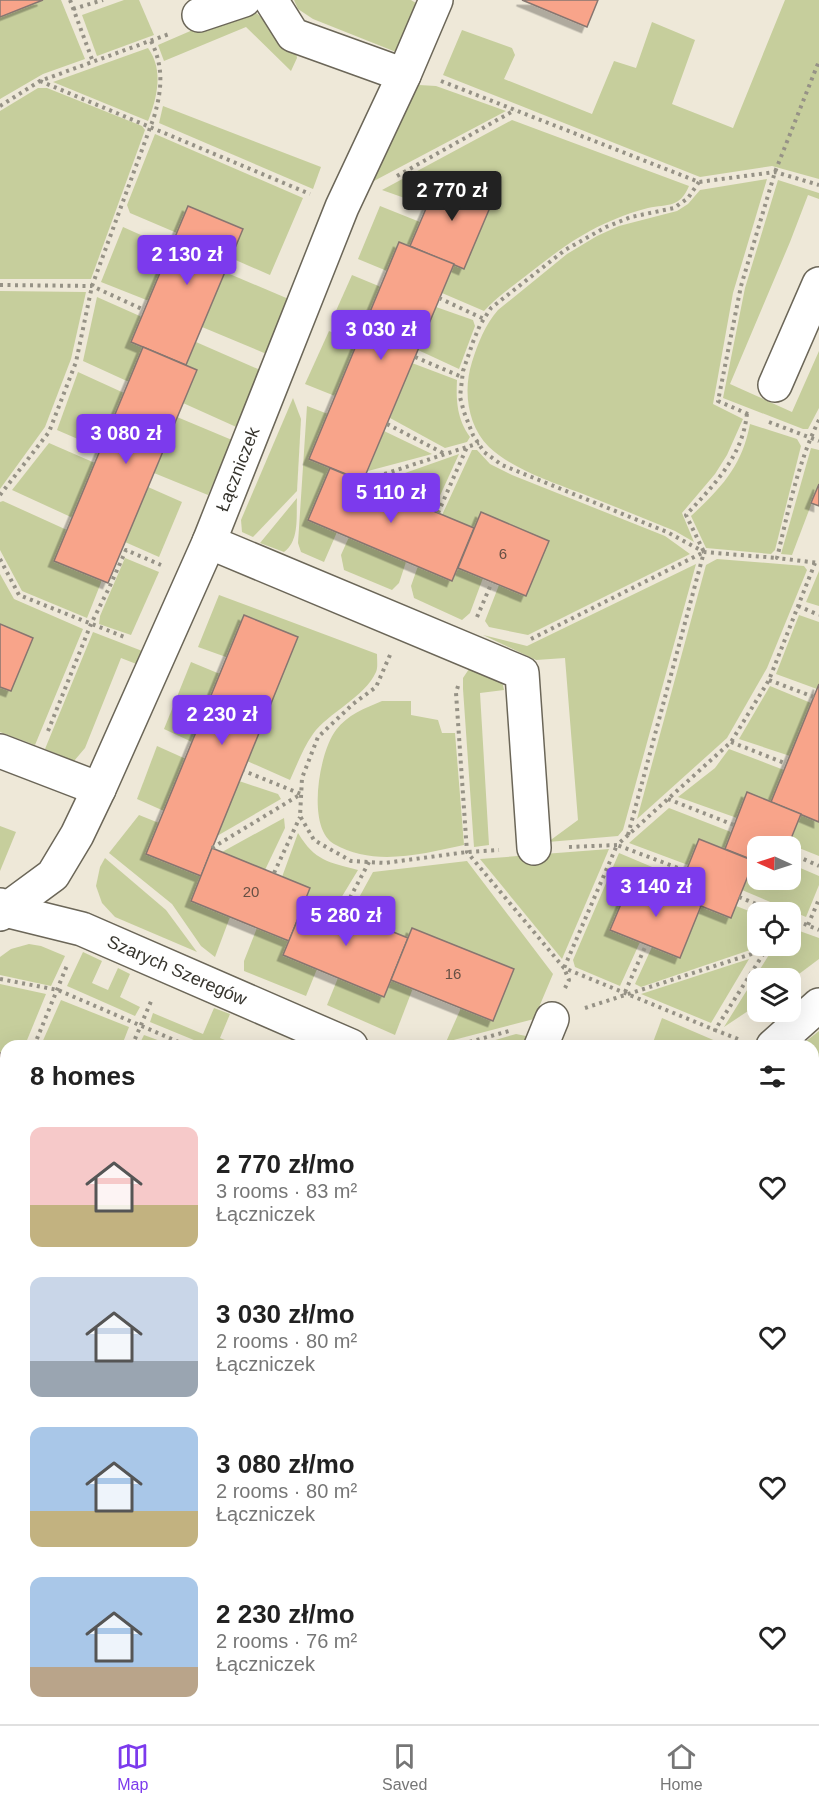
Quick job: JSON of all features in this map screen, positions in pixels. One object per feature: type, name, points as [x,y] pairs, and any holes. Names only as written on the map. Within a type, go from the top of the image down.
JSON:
[{"type":"street","points":[[199,15],[244,0]]},
{"type":"street","points":[[272,0],[293,35],[404,75]]},
{"type":"street","name":"Łączniczek","points":[[2,910],[53,875],[77,835],[99,789],[209,542],[342,207],[404,75],[436,0]]},
{"type":"street","points":[[775,386],[819,284]]},
{"type":"street","points":[[209,542],[522,673],[534,848]]},
{"type":"street","points":[[0,751],[99,789]]},
{"type":"street","name":"Szarych Szeregów","points":[[2,910],[82,929],[337,1040]]},
{"type":"street","points":[[765,1040],[819,1005]]},
{"type":"path","points":[[70,0],[93,62]]},
{"type":"path","points":[[73,9],[103,0]]},
{"type":"path","points":[[0,106],[39,81],[169,34],[199,15]]},
{"type":"path","points":[[0,495],[49,432],[76,362],[92,286],[159,98],[161,80],[157,52],[151,40]]},
{"type":"path","points":[[758,417],[718,401],[741,286],[775,172],[819,61]]},
{"type":"path","points":[[404,75],[437,79],[699,182],[775,172],[819,185]]},
{"type":"path","points":[[39,81],[342,207]]},
{"type":"path","points":[[393,178],[515,110]]},
{"type":"path","points":[[564,968],[617,845],[731,742],[769,680],[817,563],[704,552],[667,532],[502,465],[484,452],[478,443],[460,398],[462,377],[473,342],[490,308],[565,250],[606,227],[631,218],[674,208],[688,198],[699,182]]},
{"type":"path","points":[[0,285],[92,286],[144,310]]},
{"type":"path","points":[[439,298],[484,319]]},
{"type":"path","points":[[415,357],[462,377]]},
{"type":"path","points":[[628,835],[704,552],[686,516],[718,481],[738,450],[746,425],[747,413]]},
{"type":"path","points":[[777,558],[787,513],[810,438],[819,420]]},
{"type":"path","points":[[768,422],[819,441]]},
{"type":"path","points":[[387,424],[446,454]]},
{"type":"path","points":[[363,481],[478,443]]},
{"type":"path","points":[[438,513],[467,447]]},
{"type":"path","points":[[34,765],[91,624],[126,549],[191,578]]},
{"type":"path","points":[[527,641],[704,552]]},
{"type":"path","points":[[0,559],[19,596],[161,652]]},
{"type":"path","points":[[477,618],[492,582]]},
{"type":"path","points":[[798,606],[819,615]]},
{"type":"path","points":[[274,873],[300,816],[302,778],[318,737],[353,704],[376,687],[403,624]]},
{"type":"path","points":[[465,648],[456,693],[467,852],[564,968],[569,980],[547,1032]]},
{"type":"path","points":[[769,680],[814,697]]},
{"type":"path","points":[[731,742],[787,764]]},
{"type":"path","points":[[244,771],[302,794]]},
{"type":"path","points":[[212,848],[302,794]]},
{"type":"path","points":[[668,800],[734,825]]},
{"type":"path","points":[[300,816],[314,840],[351,861],[385,863],[467,852],[617,845],[686,871]]},
{"type":"path","points":[[801,858],[819,866]]},
{"type":"path","points":[[343,911],[369,862]]},
{"type":"path","points":[[739,897],[751,902]]},
{"type":"path","points":[[808,925],[819,899]]},
{"type":"path","points":[[801,922],[819,930]]},
{"type":"path","points":[[37,1040],[82,929]]},
{"type":"path","points":[[627,993],[646,945]]},
{"type":"path","points":[[494,1040],[547,1032],[627,993],[747,954]]},
{"type":"path","points":[[715,1030],[762,956]]},
{"type":"path","points":[[135,1040],[167,966]]},
{"type":"path","points":[[564,968],[715,1030],[746,1040]]},
{"type":"path","points":[[0,979],[58,990],[175,1040]]},
{"type":"green space","points":[[43,0],[61,0],[85,59],[43,74],[0,99],[0,17]]},
{"type":"green space","points":[[124,0],[139,0],[154,35],[97,56],[82,15]]},
{"type":"green space","points":[[294,0],[411,0],[416,3],[396,52],[313,19],[298,9]]},
{"type":"green space","points":[[785,0],[819,0],[819,179],[772,166],[700,177],[443,75],[462,30],[512,48],[515,55],[504,79],[592,114],[614,61],[636,68],[652,22],[695,40],[672,104],[733,128]]},
{"type":"green space","points":[[254,11],[295,47],[297,58],[291,71],[246,27],[164,61],[158,45],[232,13]]},
{"type":"green space","points":[[148,48],[156,65],[157,84],[148,121],[53,82]]},
{"type":"green space","points":[[419,85],[436,86],[506,111],[372,182],[409,90]]},
{"type":"green space","points":[[38,88],[47,88],[142,126],[145,130],[91,279],[0,279],[0,111]]},
{"type":"green space","points":[[163,106],[321,167],[313,189],[159,123]]},
{"type":"green space","points":[[512,120],[689,186],[682,198],[673,204],[648,208],[626,215],[577,238],[508,289],[484,311],[442,293],[454,264],[494,198],[440,176],[427,206],[382,190]]},
{"type":"green space","points":[[155,134],[303,198],[270,275],[231,258],[242,228],[188,206],[177,233],[130,213],[127,205]]},
{"type":"green space","points":[[767,179],[733,293],[713,404],[743,419],[727,455],[715,474],[682,513],[694,542],[675,531],[532,474],[509,462],[489,447],[472,418],[468,384],[479,341],[498,310],[567,254],[597,236],[619,226],[677,211],[688,204],[700,190]]},
{"type":"green space","points":[[778,180],[819,193],[819,199],[808,195],[730,384],[792,412],[819,351],[819,408],[808,429],[723,398],[745,288]]},
{"type":"green space","points":[[380,206],[420,222],[410,246],[399,242],[387,271],[358,259]]},
{"type":"green space","points":[[123,227],[170,248],[149,301],[101,282]]},
{"type":"green space","points":[[225,272],[291,300],[269,355],[202,327]]},
{"type":"green space","points":[[352,275],[381,287],[364,326],[335,313]]},
{"type":"green space","points":[[0,291],[86,292],[71,359],[45,427],[0,489]]},
{"type":"green space","points":[[97,297],[142,317],[131,342],[143,347],[129,382],[83,361]]},
{"type":"green space","points":[[436,307],[473,320],[475,326],[459,369],[418,350]]},
{"type":"green space","points":[[329,331],[357,343],[335,396],[305,384]]},
{"type":"green space","points":[[196,342],[267,373],[243,430],[183,403],[197,370],[186,365]]},
{"type":"green space","points":[[412,363],[457,380],[458,410],[470,437],[467,442],[445,448],[390,418]]},
{"type":"green space","points":[[78,372],[124,393],[101,449],[57,430]]},
{"type":"green space","points":[[293,398],[301,419],[297,491],[253,537],[242,532],[241,520]]},
{"type":"green space","points":[[307,406],[328,414],[330,468],[308,520],[337,532],[324,562],[301,552],[298,543]]},
{"type":"green space","points":[[177,417],[232,440],[208,495],[154,473]]},
{"type":"green space","points":[[750,424],[797,439],[801,446],[775,550],[771,554],[706,548],[691,516],[729,475],[742,452]]},
{"type":"green space","points":[[384,431],[432,454],[368,471]]},
{"type":"green space","points":[[49,443],[95,463],[73,518],[12,490]]},
{"type":"green space","points":[[811,448],[819,450],[819,484],[792,555],[781,554]]},
{"type":"green space","points":[[472,450],[477,450],[490,464],[512,475],[665,536],[690,554],[528,635],[489,627],[485,621],[499,585],[526,596],[549,541],[481,512],[474,528],[442,515]]},
{"type":"green space","points":[[459,454],[433,511],[371,485]]},
{"type":"green space","points":[[148,487],[182,502],[159,557],[125,542]]},
{"type":"green space","points":[[297,498],[295,535],[289,547],[284,552],[260,543]]},
{"type":"green space","points":[[3,501],[67,530],[54,561],[102,580],[87,618],[22,591],[0,550],[0,502]]},
{"type":"green space","points":[[349,537],[406,562],[399,583],[392,590],[344,570],[341,555]]},
{"type":"green space","points":[[125,558],[159,572],[131,635],[99,624],[100,616]]},
{"type":"green space","points":[[717,559],[804,566],[807,570],[767,668],[727,738],[637,819],[706,565]]},
{"type":"green space","points":[[696,564],[623,830],[618,836],[548,842],[578,820],[565,658],[536,660],[483,635],[527,646]]},
{"type":"green space","points":[[418,566],[452,580],[458,568],[483,578],[470,613],[462,620],[414,598],[411,586]]},
{"type":"green space","points":[[819,571],[819,606],[806,602]]},
{"type":"green space","points":[[0,574],[14,599],[83,629],[35,745],[0,732],[0,687],[11,691],[33,638],[0,624]]},
{"type":"green space","points":[[219,595],[377,654],[377,670],[371,681],[313,734],[290,780],[247,761],[298,637],[244,615],[226,657],[198,647]]},
{"type":"green space","points":[[799,615],[819,622],[819,684],[817,689],[776,674]]},
{"type":"green space","points":[[93,632],[150,654],[144,667],[121,658],[85,748],[74,761],[45,749]]},
{"type":"green space","points":[[191,662],[220,674],[192,742],[164,729]]},
{"type":"green space","points":[[479,666],[502,681],[504,690],[480,693],[489,845],[474,847],[463,678],[469,669]]},
{"type":"green space","points":[[770,686],[811,703],[790,756],[739,739]]},
{"type":"green space","points":[[382,701],[411,701],[411,715],[438,720],[442,733],[455,733],[464,845],[415,855],[382,857],[349,851],[334,844],[325,835],[320,823],[318,789],[330,741],[345,720]]},
{"type":"green space","points":[[157,746],[186,759],[164,811],[137,799]]},
{"type":"green space","points":[[729,749],[784,770],[771,802],[737,818],[678,797],[715,768]]},
{"type":"green space","points":[[239,781],[278,794],[281,799],[217,836]]},
{"type":"green space","points":[[669,808],[731,832],[725,849],[699,839],[688,865],[629,843]]},
{"type":"green space","points":[[801,814],[819,822],[819,856],[801,849],[801,836],[792,836]]},
{"type":"green space","points":[[139,815],[159,823],[147,854],[201,876],[191,901],[230,917],[215,957],[201,946],[172,904],[109,853]]},
{"type":"green space","points":[[284,818],[285,828],[265,870],[222,852]]},
{"type":"green space","points":[[0,826],[16,832],[0,871]]},
{"type":"green space","points":[[298,833],[310,849],[323,859],[358,870],[335,908],[307,897],[310,888],[282,877]]},
{"type":"green space","points":[[609,849],[562,959],[480,859]]},
{"type":"green space","points":[[619,853],[683,880],[676,896],[632,879],[611,930],[640,942],[620,986],[575,967],[573,960]]},
{"type":"green space","points":[[105,858],[166,910],[197,952],[115,917],[102,903],[96,886],[100,867]]},
{"type":"green space","points":[[467,861],[553,974],[534,1019],[447,1040],[461,1008],[493,1021],[514,969],[412,928],[408,938],[350,914],[373,872]]},
{"type":"green space","points":[[801,868],[819,876],[819,885],[806,917],[801,915],[801,902],[770,902],[742,890],[747,878],[747,890],[801,890]]},
{"type":"green space","points":[[701,906],[730,918],[736,906],[747,910],[747,951],[641,987],[635,984],[652,947],[680,958]]},
{"type":"green space","points":[[257,928],[289,941],[283,955],[317,969],[306,996],[244,971],[244,961]]},
{"type":"green space","points":[[801,932],[819,938],[819,959],[801,972],[801,968],[761,968],[768,956],[801,956]]},
{"type":"green space","points":[[29,944],[41,946],[65,956],[51,986],[0,975],[0,957],[11,949]]},
{"type":"green space","points":[[83,952],[102,961],[92,983],[108,990],[118,968],[130,974],[120,997],[140,1007],[135,1016],[67,986]]},
{"type":"green space","points":[[749,959],[711,1023],[641,994]]},
{"type":"green space","points":[[338,978],[391,980],[413,988],[395,1035],[327,1005]]},
{"type":"green space","points":[[0,984],[46,994],[27,1040],[0,1040]]},
{"type":"green space","points":[[747,990],[747,1012],[724,1027]]},
{"type":"green space","points":[[61,1000],[129,1027],[124,1040],[43,1040]]},
{"type":"green space","points":[[214,1008],[230,1014],[220,1038],[225,1040],[194,1040],[150,1022],[153,1013],[203,1034]]},
{"type":"green space","points":[[662,1018],[713,1040],[654,1040]]},
{"type":"green space","points":[[819,1031],[819,1040],[808,1040]]},
{"type":"green space","points":[[516,1034],[526,1036],[525,1040],[495,1040]]},
{"type":"green space","points":[[144,1035],[158,1040],[142,1040]]},
{"type":"building","points":[[0,0],[43,0],[0,17]]},
{"type":"building","points":[[522,0],[598,0],[587,27]]},
{"type":"building","points":[[440,176],[494,198],[464,269],[410,246]]},
{"type":"building","points":[[188,206],[243,229],[186,365],[131,342]]},
{"type":"building","points":[[399,242],[454,264],[363,481],[309,459]]},
{"type":"building","points":[[143,347],[197,370],[108,583],[54,561]]},
{"type":"building","points":[[330,468],[474,528],[452,581],[308,520]]},
{"type":"building","points":[[819,484],[819,506],[811,503]]},
{"type":"building","points":[[481,512],[549,541],[526,596],[458,568]]},
{"type":"building","points":[[244,615],[298,637],[201,876],[146,854]]},
{"type":"building","points":[[0,624],[33,638],[11,691],[0,687]]},
{"type":"building","points":[[819,684],[819,822],[771,802]]},
{"type":"building","points":[[747,792],[801,814],[792,836],[747,836],[747,858],[725,849]]},
{"type":"building","points":[[699,839],[747,858],[747,878],[731,918],[676,896]]},
{"type":"building","points":[[212,848],[310,888],[289,941],[191,901]]},
{"type":"building","points":[[632,878],[701,906],[680,958],[610,930]]},
{"type":"building","points":[[307,897],[408,938],[384,997],[283,955]]},
{"type":"building","points":[[412,928],[514,969],[493,1021],[391,980]]}]
